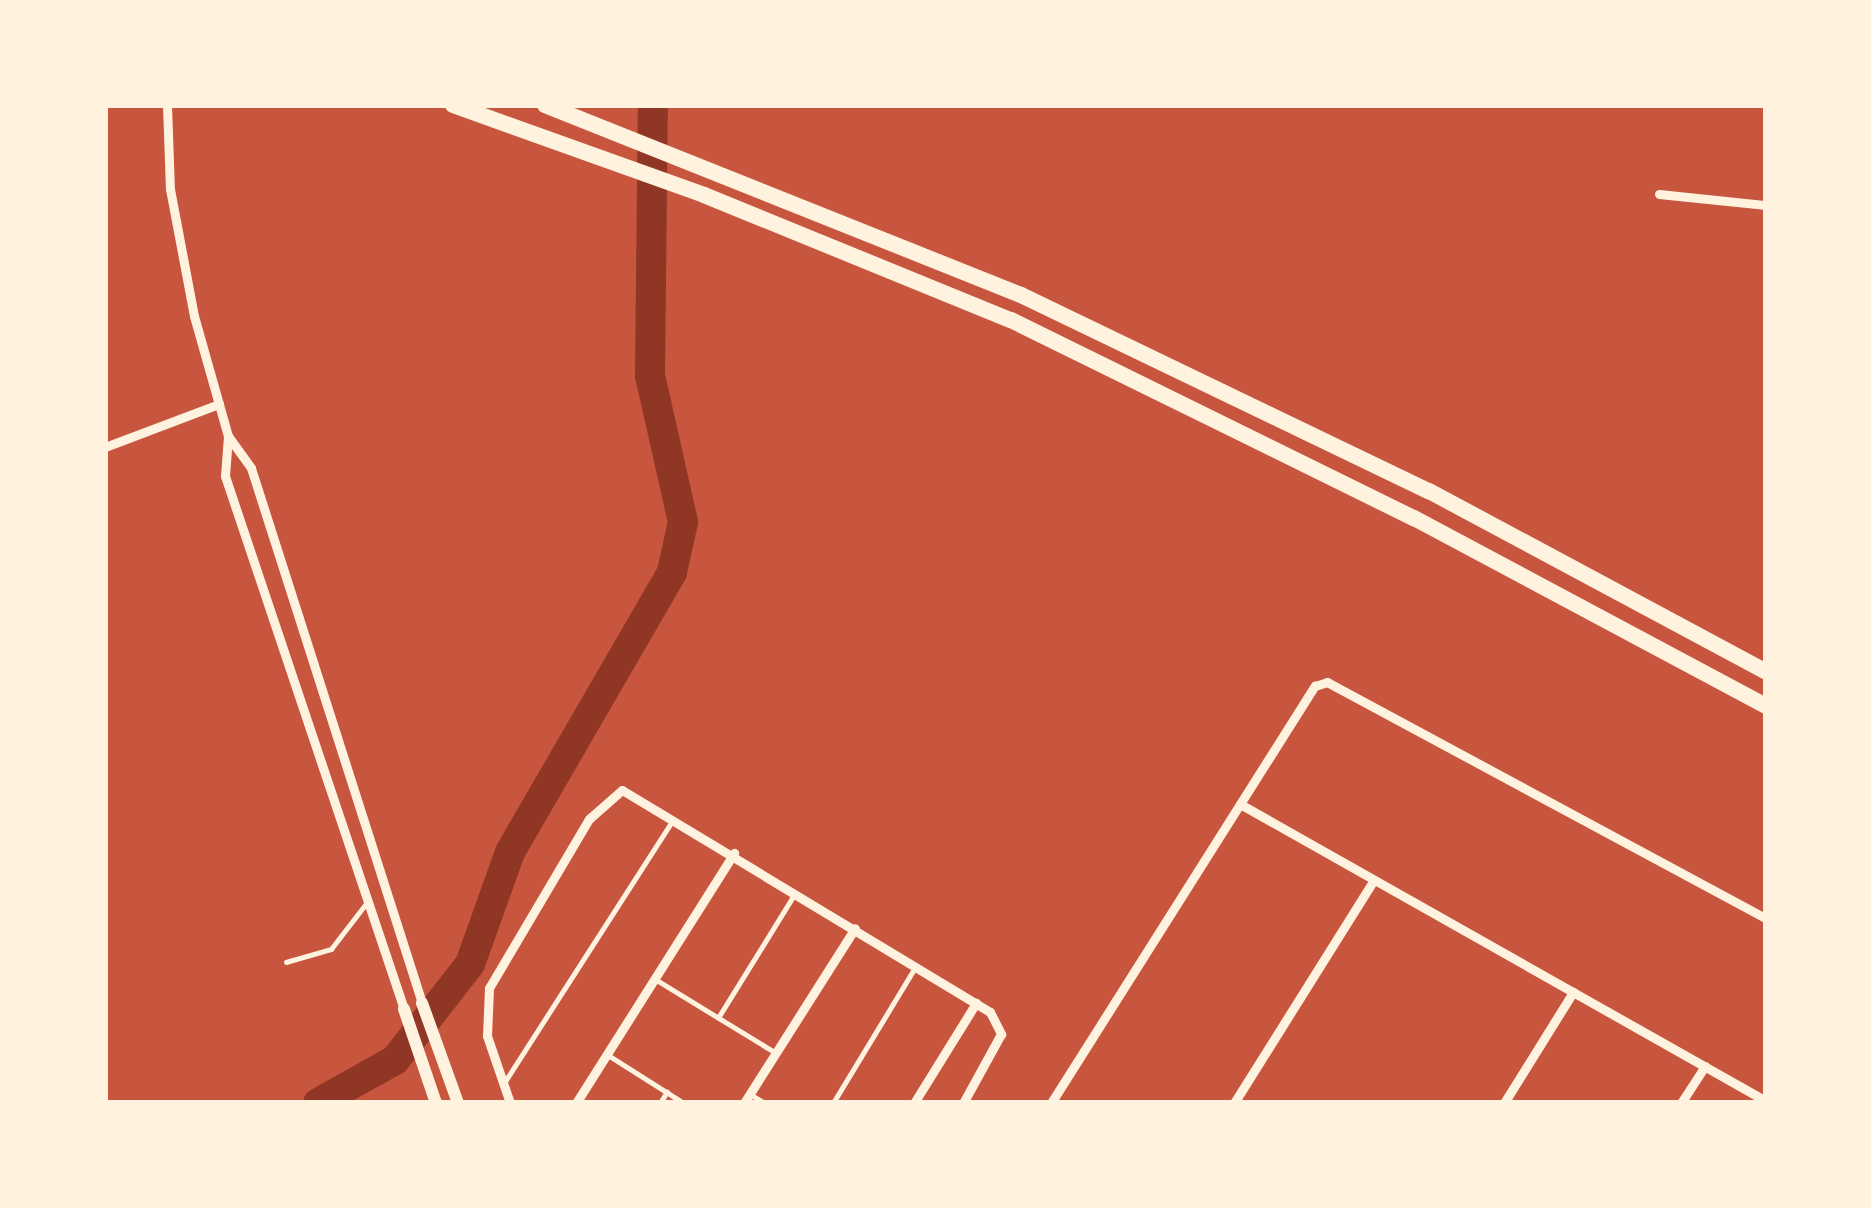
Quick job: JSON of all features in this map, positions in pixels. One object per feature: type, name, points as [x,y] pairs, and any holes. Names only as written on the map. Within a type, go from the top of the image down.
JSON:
[{"type":"highway","points":[[453,105],[704,195],[1011,320],[1414,518],[1766,706]]},
{"type":"highway","points":[[545,105],[713,167],[1107,336],[1429,490],[1766,672]]},
{"type":"main road","points":[[422,1003],[458,1103]]},
{"type":"main road","points":[[404,1010],[434,1096]]},
{"type":"street","points":[[167,105],[175,226],[228,436],[225,476],[404,1010]]},
{"type":"street","points":[[1659,194],[1766,205]]},
{"type":"street","points":[[105,447],[219,404]]},
{"type":"street","points":[[228,436],[251,468],[422,1003]]},
{"type":"street","points":[[1051,1103],[1315,686],[1346,687],[1766,918]]},
{"type":"street","points":[[511,1103],[488,1036],[489,988],[589,819],[622,790],[675,817],[976,1003],[1000,1023],[1001,1034],[963,1103]]},
{"type":"street","points":[[1240,804],[1766,1101]]},
{"type":"street","points":[[576,1103],[734,854]]},
{"type":"street","points":[[1234,1103],[1374,880]]},
{"type":"street","points":[[747,1098],[855,928]]},
{"type":"street","points":[[1504,1103],[1574,992]]},
{"type":"street","points":[[914,1103],[976,1003]]},
{"type":"street","points":[[1681,1103],[1705,1066]]},
{"type":"lane","points":[[503,1083],[675,817]]},
{"type":"lane","points":[[718,1018],[796,892]]},
{"type":"lane","points":[[286,962],[332,949],[368,901]]},
{"type":"lane","points":[[833,1103],[916,966]]},
{"type":"lane","points":[[655,980],[776,1053]]},
{"type":"lane","points":[[607,1055],[684,1103]]},
{"type":"lane","points":[[660,1103],[667,1093]]},
{"type":"lane","points":[[747,1098],[765,1103]]},
{"type":"waterway","points":[[318,1103],[395,1060],[470,964],[510,852],[672,572],[683,522],[650,376],[653,105]]}]
